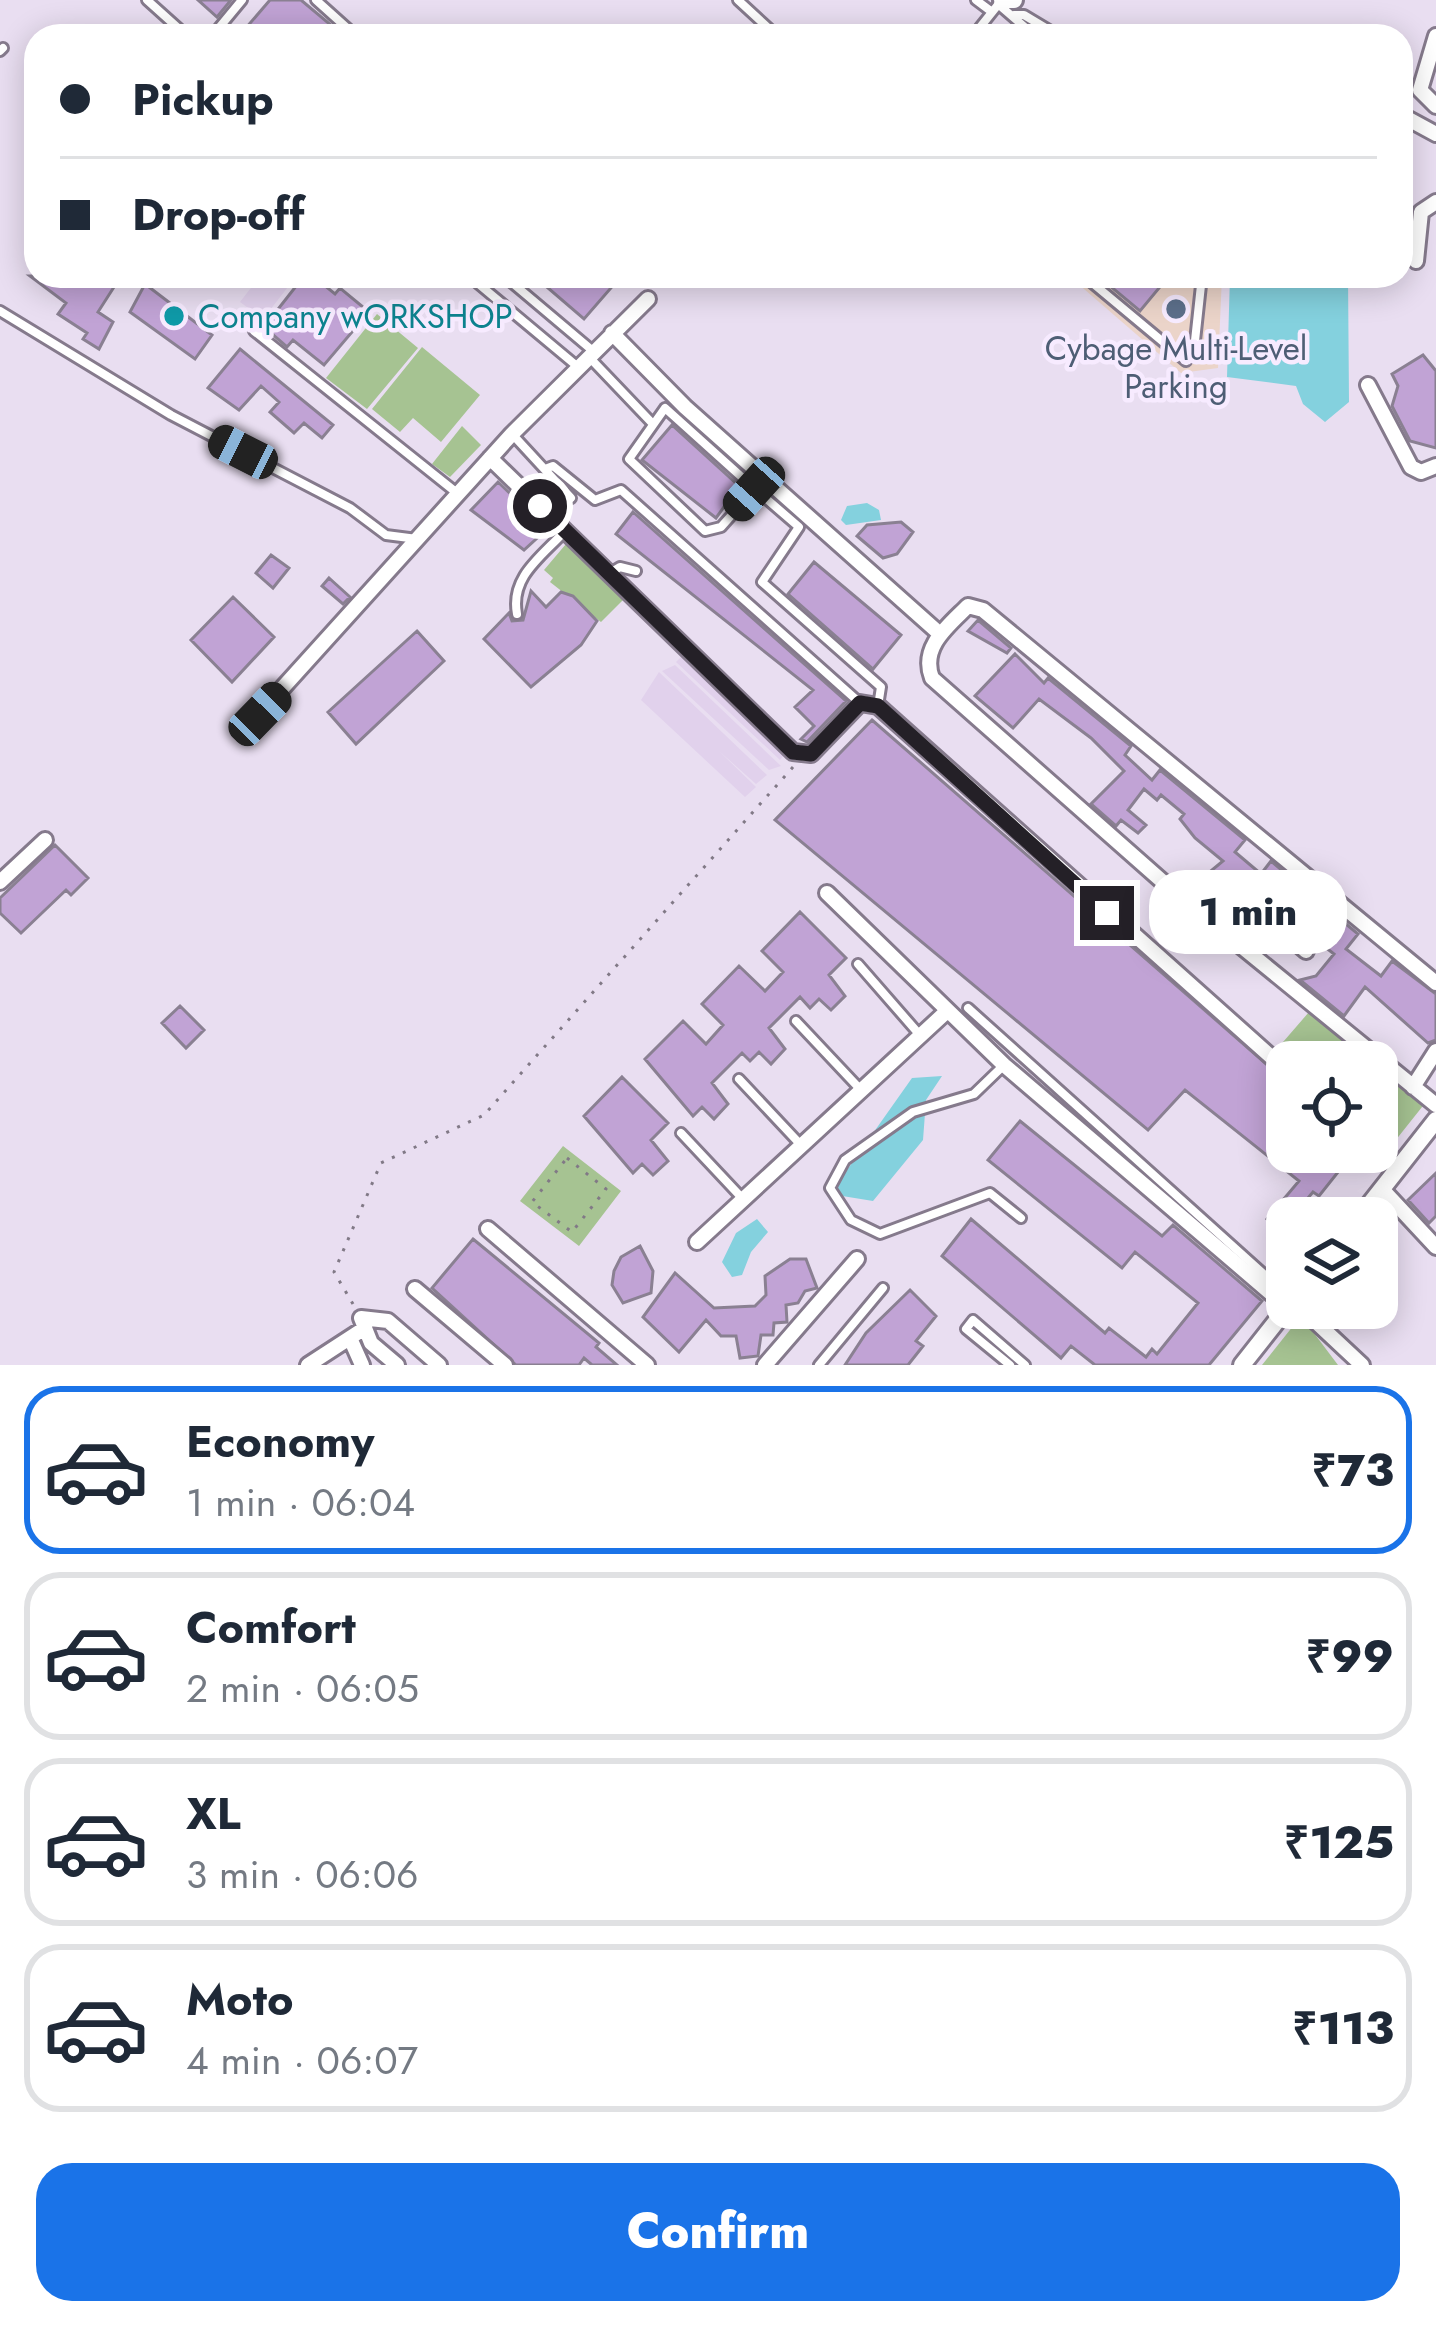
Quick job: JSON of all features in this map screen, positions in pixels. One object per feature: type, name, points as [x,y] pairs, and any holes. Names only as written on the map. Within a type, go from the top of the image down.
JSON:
[{"type":"street","points":[[1436,36],[1420,90],[1436,106]]},
{"type":"street","points":[[1417,261],[1421,212],[1436,202]]},
{"type":"street","points":[[260,714],[512,434],[648,299]]},
{"type":"street","points":[[612,332],[685,406],[940,634]]},
{"type":"street","points":[[1368,385],[1412,467],[1421,472],[1436,466]]},
{"type":"street","points":[[490,458],[802,757],[860,703],[878,706],[1266,1052]]},
{"type":"street","points":[[1436,983],[983,610],[968,606],[940,634],[929,654],[932,678],[1214,924],[1436,1105]]},
{"type":"street","points":[[0,882],[45,840]]},
{"type":"street","points":[[826,893],[1004,1065],[1266,1290]]},
{"type":"street","points":[[1214,924],[1243,897],[1306,951]]},
{"type":"street","points":[[697,1242],[946,1012]]},
{"type":"street","points":[[1413,1087],[1436,1051]]},
{"type":"street","points":[[1398,1168],[1434,1126]]},
{"type":"street","points":[[1376,1197],[1394,1173]]},
{"type":"street","points":[[1382,1189],[1436,1246]]},
{"type":"street","points":[[488,1229],[647,1365]]},
{"type":"street","points":[[765,1365],[857,1259]]},
{"type":"street","points":[[415,1289],[505,1365]]},
{"type":"street","points":[[308,1365],[350,1338],[363,1323],[388,1321],[439,1365]]},
{"type":"street","points":[[363,1323],[371,1343],[397,1365]]},
{"type":"street","points":[[1243,1365],[1271,1329]]},
{"type":"street","points":[[1323,1329],[1362,1365]]},
{"type":"street","points":[[350,1338],[362,1365]]},
{"type":"lane","points":[[147,0],[174,24]]},
{"type":"lane","points":[[221,24],[242,0]]},
{"type":"lane","points":[[316,0],[343,24]]},
{"type":"lane","points":[[738,0],[764,24]]},
{"type":"lane","points":[[978,1],[1004,5],[1039,24]]},
{"type":"lane","points":[[486,288],[586,358]]},
{"type":"lane","points":[[515,288],[652,423]]},
{"type":"lane","points":[[1098,288],[1186,361],[1194,350],[1201,288]]},
{"type":"lane","points":[[0,311],[171,415],[350,508],[386,535],[419,539]]},
{"type":"lane","points":[[254,331],[457,493]]},
{"type":"lane","points":[[754,489],[721,527],[705,530],[628,458],[665,408],[799,527],[764,573],[767,592],[881,686],[878,706]]},
{"type":"lane","points":[[512,434],[571,498]]},
{"type":"lane","points":[[545,470],[553,466],[595,500],[621,490],[860,703]]},
{"type":"lane","points":[[517,614],[514,598],[520,578],[565,531]]},
{"type":"lane","points":[[609,574],[620,567],[636,571]]},
{"type":"lane","points":[[858,964],[920,1035]]},
{"type":"lane","points":[[968,1008],[1266,1276]]},
{"type":"lane","points":[[796,1021],[861,1090]]},
{"type":"lane","points":[[1004,1065],[974,1094],[913,1112],[845,1160],[830,1188],[851,1220],[880,1234],[990,1193],[1021,1218]]},
{"type":"lane","points":[[739,1078],[801,1145]]},
{"type":"lane","points":[[681,1133],[743,1199]]},
{"type":"lane","points":[[819,1365],[883,1288]]},
{"type":"lane","points":[[1010,1365],[966,1329],[973,1320],[1025,1365]]},
{"type":"path","points":[[363,1323],[334,1272],[381,1163],[484,1115],[802,757]]},
{"type":"path","points":[[567,1158],[606,1189],[572,1232],[532,1202],[567,1158]]},
{"type":"shaded area","points":[[251,288],[287,288],[263,319],[240,302]]},
{"type":"shaded area","points":[[1083,288],[1221,288],[1218,368],[1181,373]]},
{"type":"shaded area","points":[[681,657],[784,755],[780,760],[676,662]]},
{"type":"shaded area","points":[[675,665],[781,766],[769,770],[662,671]]},
{"type":"shaded area","points":[[659,672],[767,775],[756,784],[719,751],[756,787],[745,797],[641,700]]},
{"type":"green space","points":[[377,314],[418,348],[367,409],[326,378]]},
{"type":"green space","points":[[422,347],[480,395],[441,442],[413,418],[400,432],[372,409]]},
{"type":"green space","points":[[462,426],[481,445],[450,477],[432,464]]},
{"type":"green space","points":[[566,544],[625,598],[601,622],[550,582],[553,578],[544,570]]},
{"type":"green space","points":[[1309,1012],[1347,1041],[1284,1041]]},
{"type":"green space","points":[[1398,1080],[1426,1102],[1398,1137]]},
{"type":"green space","points":[[563,1146],[621,1191],[579,1246],[520,1201]]},
{"type":"green space","points":[[1291,1329],[1311,1329],[1338,1365],[1262,1365]]},
{"type":"water","points":[[1230,288],[1348,288],[1349,402],[1325,422],[1303,404],[1296,386],[1227,377]]},
{"type":"water","points":[[867,503],[879,510],[881,520],[846,525],[841,520],[847,506]]},
{"type":"water","points":[[942,1076],[926,1100],[923,1140],[873,1201],[830,1194],[912,1078]]},
{"type":"water","points":[[757,1219],[768,1232],[751,1252],[742,1275],[732,1277],[722,1262],[736,1233]]},
{"type":"building","points":[[198,0],[231,0],[217,17]]},
{"type":"building","points":[[270,0],[301,0],[330,24],[249,24]]},
{"type":"building","points":[[46,288],[113,288],[98,312],[113,322],[99,349],[83,339],[87,333],[58,314],[66,303]]},
{"type":"building","points":[[143,288],[150,288],[212,335],[195,359],[130,312]]},
{"type":"building","points":[[295,288],[328,288],[335,294],[340,288],[369,312],[324,365],[293,340],[287,347],[264,327]]},
{"type":"building","points":[[548,288],[611,288],[584,319]]},
{"type":"building","points":[[1112,288],[1159,288],[1140,311]]},
{"type":"building","points":[[240,349],[333,425],[322,438],[304,423],[294,433],[270,412],[279,402],[261,386],[239,410],[208,388]]},
{"type":"building","points":[[1423,355],[1436,371],[1436,448],[1410,441],[1392,406],[1398,386],[1392,374]]},
{"type":"building","points":[[672,425],[739,486],[716,518],[642,460]]},
{"type":"building","points":[[498,482],[547,529],[524,550],[471,510]]},
{"type":"building","points":[[633,512],[846,701],[807,742],[801,739],[814,726],[795,707],[813,690],[616,534]]},
{"type":"building","points":[[901,522],[913,532],[897,554],[883,558],[857,536],[867,525]]},
{"type":"building","points":[[271,555],[289,568],[273,588],[256,573]]},
{"type":"building","points":[[814,562],[901,635],[873,669],[788,594]]},
{"type":"building","points":[[329,578],[350,597],[343,604],[322,586]]},
{"type":"building","points":[[531,591],[546,607],[561,592],[573,596],[597,621],[581,645],[531,687],[484,639],[509,613],[512,621],[523,620]]},
{"type":"building","points":[[233,597],[274,637],[232,682],[191,640]]},
{"type":"building","points":[[978,620],[1011,648],[1007,653],[968,631]]},
{"type":"building","points":[[417,631],[444,661],[356,744],[328,712]]},
{"type":"building","points":[[1015,654],[1044,683],[1048,678],[1131,746],[1125,755],[1152,780],[1160,770],[1245,840],[1235,852],[1261,874],[1271,861],[1358,934],[1346,949],[1381,976],[1392,961],[1436,994],[1436,1040],[1428,1043],[1365,987],[1344,1016],[1300,980],[1316,976],[1334,954],[1248,886],[1236,888],[1213,909],[1189,889],[1223,861],[1195,838],[1180,819],[1184,814],[1161,795],[1157,800],[1144,789],[1128,810],[1146,825],[1138,833],[1121,820],[1116,826],[1091,804],[1124,771],[1091,738],[1039,699],[1013,728],[975,696]]},
{"type":"building","points":[[872,720],[1266,1064],[1266,1155],[1185,1090],[1148,1130],[775,820]]},
{"type":"building","points":[[55,845],[88,878],[71,895],[66,890],[21,933],[0,913],[0,898]]},
{"type":"building","points":[[800,912],[846,958],[829,975],[845,996],[831,1010],[819,999],[810,1008],[800,997],[769,1028],[785,1049],[771,1064],[759,1052],[750,1061],[742,1053],[712,1083],[728,1104],[714,1119],[702,1107],[693,1116],[645,1059],[683,1021],[706,1044],[723,1025],[702,1004],[739,966],[765,991],[783,972],[762,951]]},
{"type":"building","points":[[180,1006],[204,1030],[186,1048],[162,1023]]},
{"type":"building","points":[[622,1077],[668,1123],[651,1140],[668,1161],[653,1175],[642,1164],[633,1173],[584,1116]]},
{"type":"building","points":[[1020,1121],[1162,1236],[1173,1225],[1262,1301],[1209,1365],[1095,1365],[1071,1346],[1061,1358],[942,1256],[971,1219],[1105,1333],[1109,1328],[1146,1357],[1152,1349],[1157,1354],[1198,1303],[1135,1252],[1122,1268],[988,1160]]},
{"type":"building","points":[[1289,1173],[1337,1173],[1319,1196],[1313,1192],[1309,1197],[1286,1197],[1299,1181]]},
{"type":"building","points":[[1436,1173],[1436,1216],[1429,1223],[1408,1200]]},
{"type":"building","points":[[473,1239],[599,1343],[596,1347],[617,1365],[592,1365],[584,1358],[579,1365],[516,1365],[432,1288]]},
{"type":"building","points":[[640,1246],[653,1271],[651,1293],[623,1303],[612,1285],[614,1271],[621,1257]]},
{"type":"building","points":[[790,1259],[806,1259],[817,1288],[805,1291],[798,1303],[786,1305],[787,1322],[774,1323],[773,1335],[761,1335],[758,1356],[740,1358],[736,1336],[721,1336],[706,1320],[679,1352],[643,1317],[675,1273],[714,1308],[755,1306],[766,1295],[765,1276]]},
{"type":"building","points":[[910,1290],[936,1316],[916,1341],[923,1346],[908,1365],[845,1365],[866,1333]]},
{"type":"place","name":"Cybage Multi-Level Parking","points":[[1176,309]]},
{"type":"place","name":"Company wORKSHOP","points":[[174,316]]},
{"type":"route","points":[[540,506],[793,752],[802,757],[811,754],[860,703],[878,706],[1107,913]]}]
